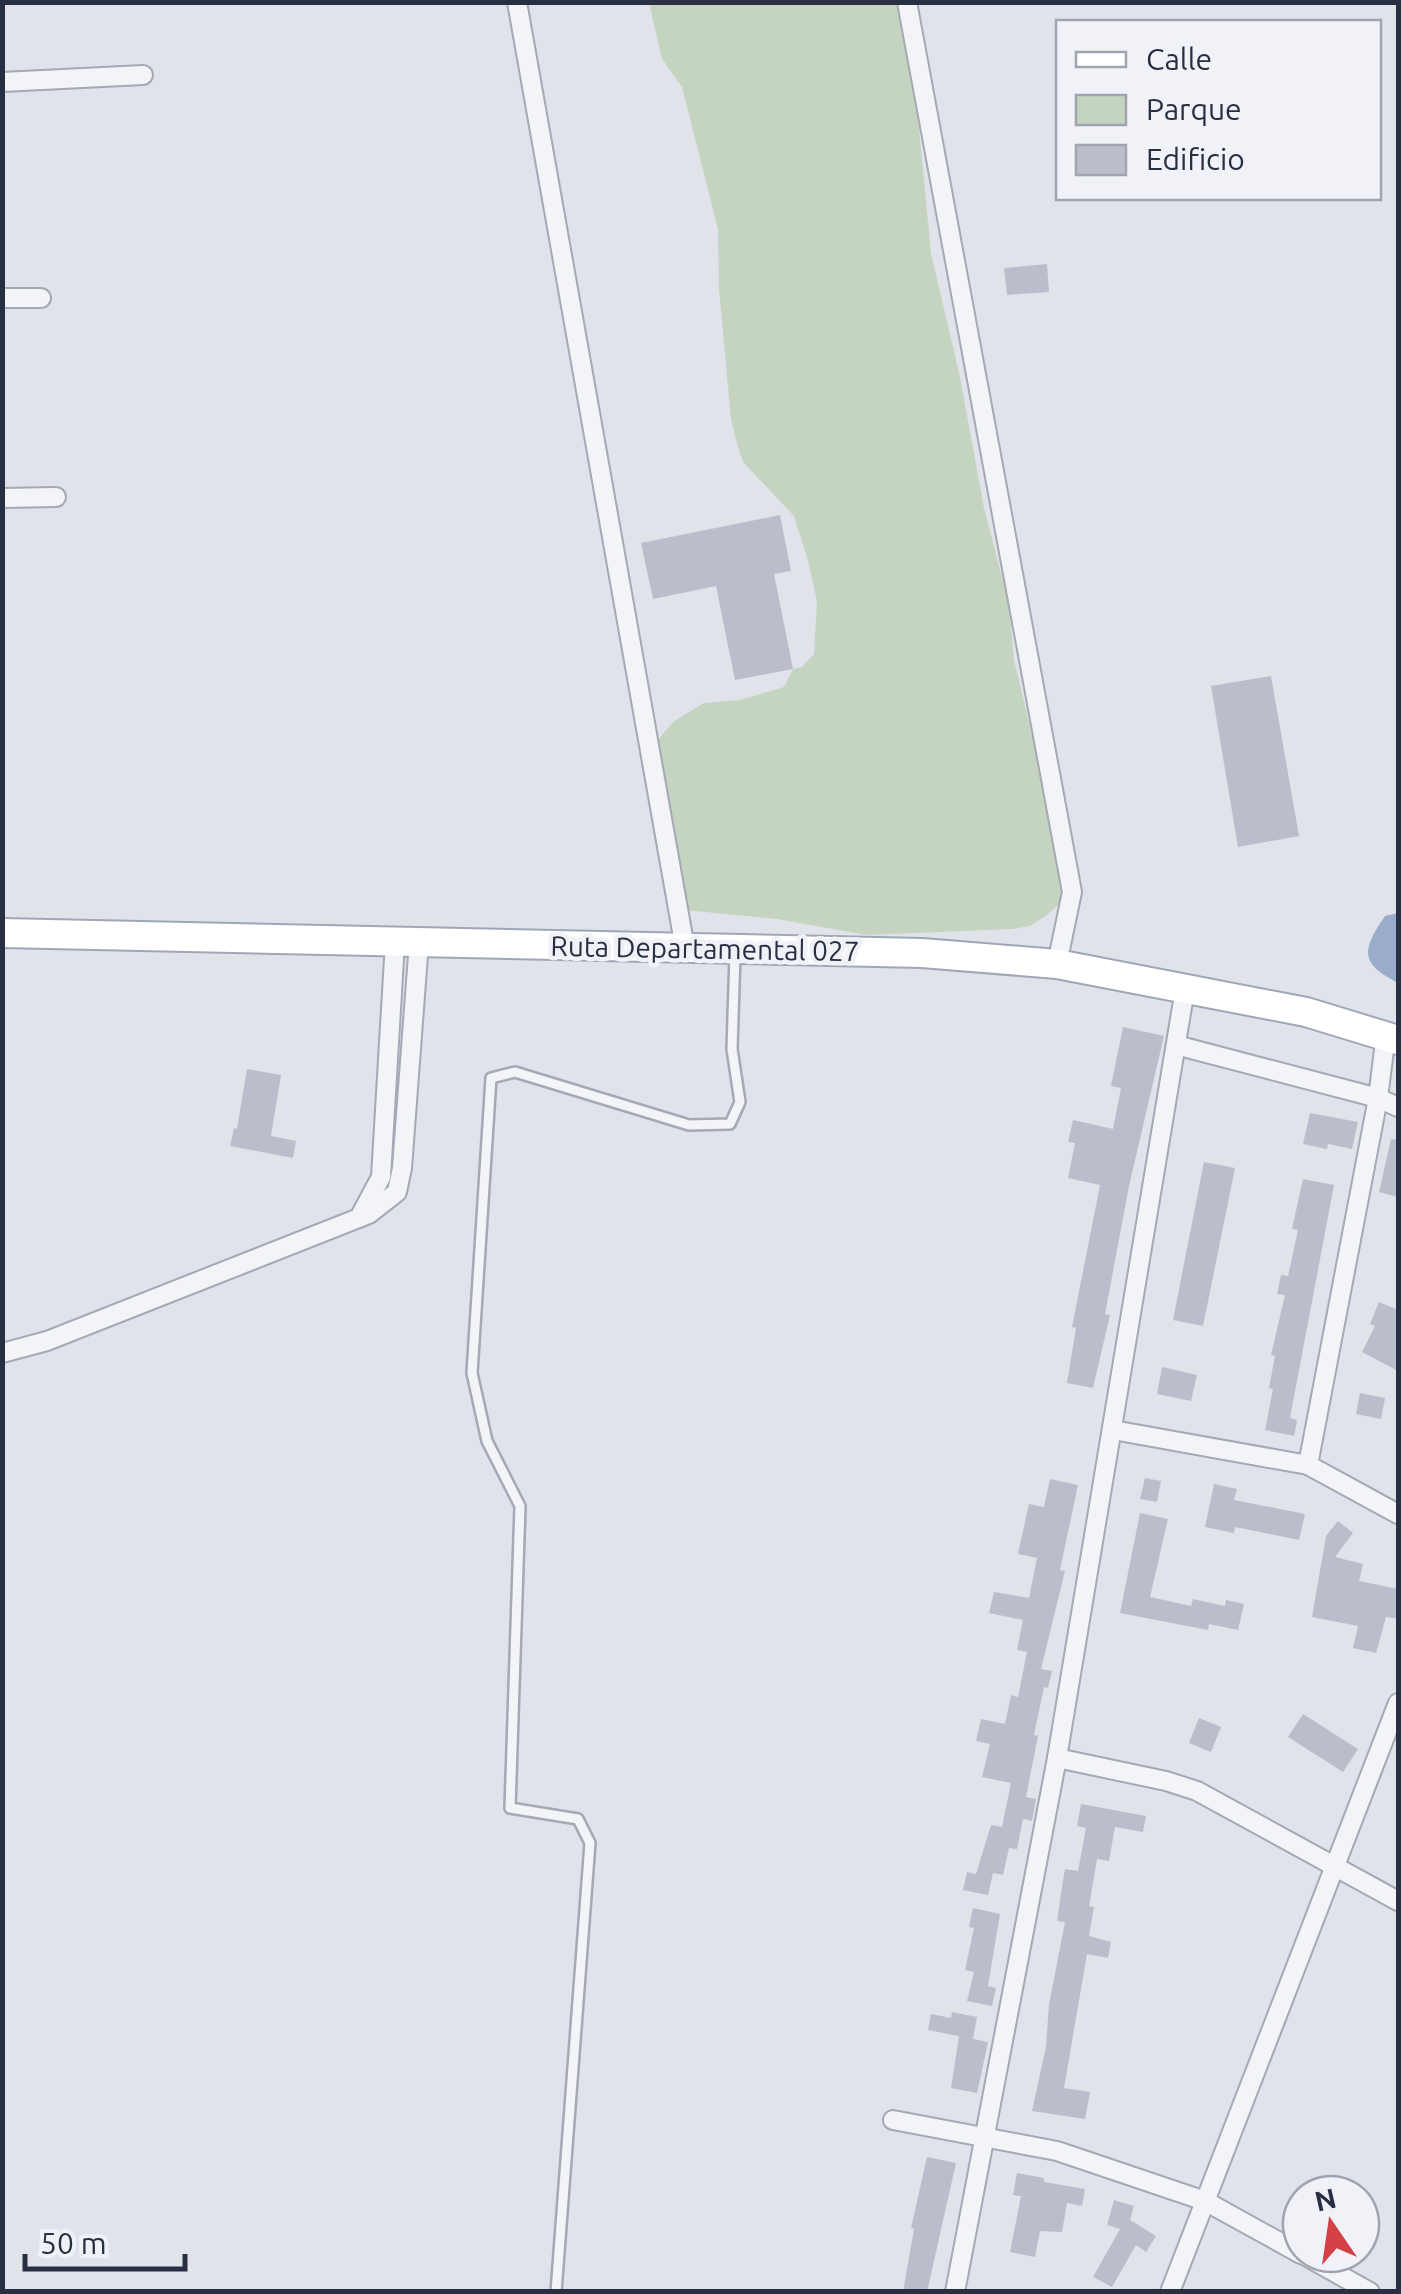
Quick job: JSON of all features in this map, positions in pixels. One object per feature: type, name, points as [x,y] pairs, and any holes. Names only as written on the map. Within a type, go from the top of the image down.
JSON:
[{"type":"main road","name":"Ruta Departamental 027","points":[[2,933],[922,953],[1057,964],[1306,1012],[1392,1037]]},
{"type":"street","points":[[517,2],[685,948]]},
{"type":"street","points":[[907,2],[1072,892],[1057,964]]},
{"type":"street","points":[[2,82],[143,74]]},
{"type":"street","points":[[2,298],[40,298]]},
{"type":"street","points":[[2,498],[56,497]]},
{"type":"street","points":[[2,1353],[48,1342],[359,1219],[381,1176],[407,942]]},
{"type":"street","points":[[955,2292],[1057,1758],[1185,990]]},
{"type":"street","points":[[1308,1465],[1392,1037]]},
{"type":"street","points":[[1176,1045],[1378,1098],[1398,1108]]},
{"type":"street","points":[[1113,1430],[1308,1465],[1398,1514]]},
{"type":"street","points":[[1170,2292],[1398,1702]]},
{"type":"street","points":[[1057,1758],[1166,1781],[1196,1792],[1336,1864],[1398,1901]]},
{"type":"street","points":[[893,2120],[1057,2152],[1205,2201],[1281,2243]]},
{"type":"street","points":[[1337,2274],[1370,2292]]},
{"type":"lane","points":[[556,2292],[590,1844],[578,1818],[510,1808],[520,1506],[487,1441],[472,1373],[491,1078],[515,1072],[689,1126],[730,1124],[740,1102],[732,1048],[736,949]]},
{"type":"green space","points":[[649,3],[907,3],[931,253],[960,377],[984,508],[1009,604],[1014,660],[1037,756],[1056,812],[1065,886],[1060,903],[1030,926],[867,935],[777,919],[685,910],[662,864],[646,788],[648,752],[673,722],[704,703],[740,700],[784,687],[793,669],[802,667],[814,654],[817,601],[794,516],[743,462],[737,444],[731,419],[719,288],[718,229],[682,87],[662,59]]},
{"type":"water","points":[[1398,913],[1398,983],[1376,969],[1368,955],[1372,938],[1385,916]]},
{"type":"building","points":[[1047,264],[1049,292],[1007,295],[1004,268]]},
{"type":"building","points":[[780,515],[791,571],[774,574],[793,669],[735,680],[716,586],[653,599],[641,543]]},
{"type":"building","points":[[1271,676],[1299,836],[1238,847],[1211,686]]},
{"type":"building","points":[[1123,1027],[1164,1036],[1129,1186],[1105,1314],[1110,1315],[1093,1388],[1067,1383],[1076,1328],[1072,1327],[1100,1185],[1068,1178],[1075,1143],[1068,1142],[1073,1120],[1113,1129],[1121,1088],[1111,1086]]},
{"type":"building","points":[[247,1069],[281,1075],[271,1136],[296,1141],[293,1158],[230,1146],[234,1128],[237,1129]]},
{"type":"building","points":[[1310,1113],[1358,1122],[1352,1149],[1303,1144]]},
{"type":"building","points":[[1391,1139],[1398,1140],[1398,1197],[1379,1192]]},
{"type":"building","points":[[1204,1162],[1235,1168],[1203,1326],[1173,1320]]},
{"type":"building","points":[[1303,1179],[1334,1185],[1290,1418],[1297,1420],[1294,1436],[1265,1430],[1273,1389],[1269,1388],[1275,1356],[1271,1355],[1285,1295],[1277,1294],[1281,1275],[1288,1276],[1298,1230],[1292,1229]]},
{"type":"building","points":[[1379,1302],[1398,1310],[1398,1371],[1362,1352],[1375,1326],[1370,1324]]},
{"type":"building","points":[[1162,1367],[1197,1375],[1191,1401],[1157,1394]]},
{"type":"building","points":[[1360,1393],[1385,1398],[1381,1419],[1356,1414]]},
{"type":"building","points":[[1145,1478],[1161,1481],[1157,1502],[1140,1499]]},
{"type":"building","points":[[1050,1479],[1078,1485],[1060,1570],[1065,1571],[1041,1669],[1052,1671],[1048,1688],[1044,1687],[1034,1735],[1038,1736],[1026,1797],[1036,1799],[1032,1821],[1023,1819],[1017,1849],[1009,1848],[1003,1875],[993,1873],[988,1895],[963,1890],[967,1872],[976,1874],[991,1825],[1002,1827],[1011,1783],[982,1777],[990,1744],[976,1741],[981,1719],[1005,1724],[1011,1695],[1018,1697],[1027,1652],[1017,1650],[1023,1620],[989,1613],[994,1592],[1029,1598],[1037,1558],[1018,1554],[1029,1504],[1044,1507]]},
{"type":"building","points":[[1214,1484],[1237,1489],[1234,1500],[1305,1514],[1299,1540],[1235,1527],[1234,1533],[1205,1527]]},
{"type":"building","points":[[1140,1513],[1168,1519],[1150,1597],[1191,1606],[1193,1599],[1225,1606],[1226,1600],[1244,1604],[1238,1630],[1209,1624],[1208,1630],[1120,1613]]},
{"type":"building","points":[[1338,1521],[1353,1533],[1335,1557],[1363,1564],[1359,1581],[1398,1589],[1398,1619],[1386,1617],[1376,1653],[1353,1648],[1358,1626],[1312,1617],[1326,1536]]},
{"type":"building","points":[[1303,1714],[1358,1749],[1343,1772],[1288,1737]]},
{"type":"building","points":[[1199,1718],[1221,1727],[1211,1752],[1189,1743]]},
{"type":"building","points":[[1081,1804],[1146,1816],[1143,1832],[1115,1827],[1109,1861],[1097,1859],[1089,1906],[1094,1907],[1089,1936],[1111,1942],[1108,1958],[1087,1954],[1064,2088],[1090,2092],[1085,2119],[1032,2111],[1065,1922],[1057,1921],[1065,1869],[1078,1871],[1086,1828],[1077,1826]]},
{"type":"building","points":[[973,1908],[1000,1914],[988,1986],[996,1988],[992,2006],[967,2001],[974,1972],[965,1970],[974,1928],[969,1927]]},
{"type":"building","points":[[952,2012],[977,2017],[973,2039],[928,2030],[931,2014],[951,2018]]},
{"type":"building","points":[[959,2036],[988,2042],[977,2093],[951,2088]]},
{"type":"building","points":[[927,2157],[956,2163],[927,2292],[903,2292],[914,2229],[911,2228]]},
{"type":"building","points":[[1017,2173],[1085,2189],[1082,2206],[1067,2203],[1062,2232],[1040,2231],[1035,2257],[1010,2252],[1021,2196],[1013,2195]]},
{"type":"building","points":[[1114,2200],[1134,2206],[1130,2220],[1156,2236],[1146,2252],[1136,2245],[1112,2287],[1093,2277],[1120,2229],[1107,2225]]}]
